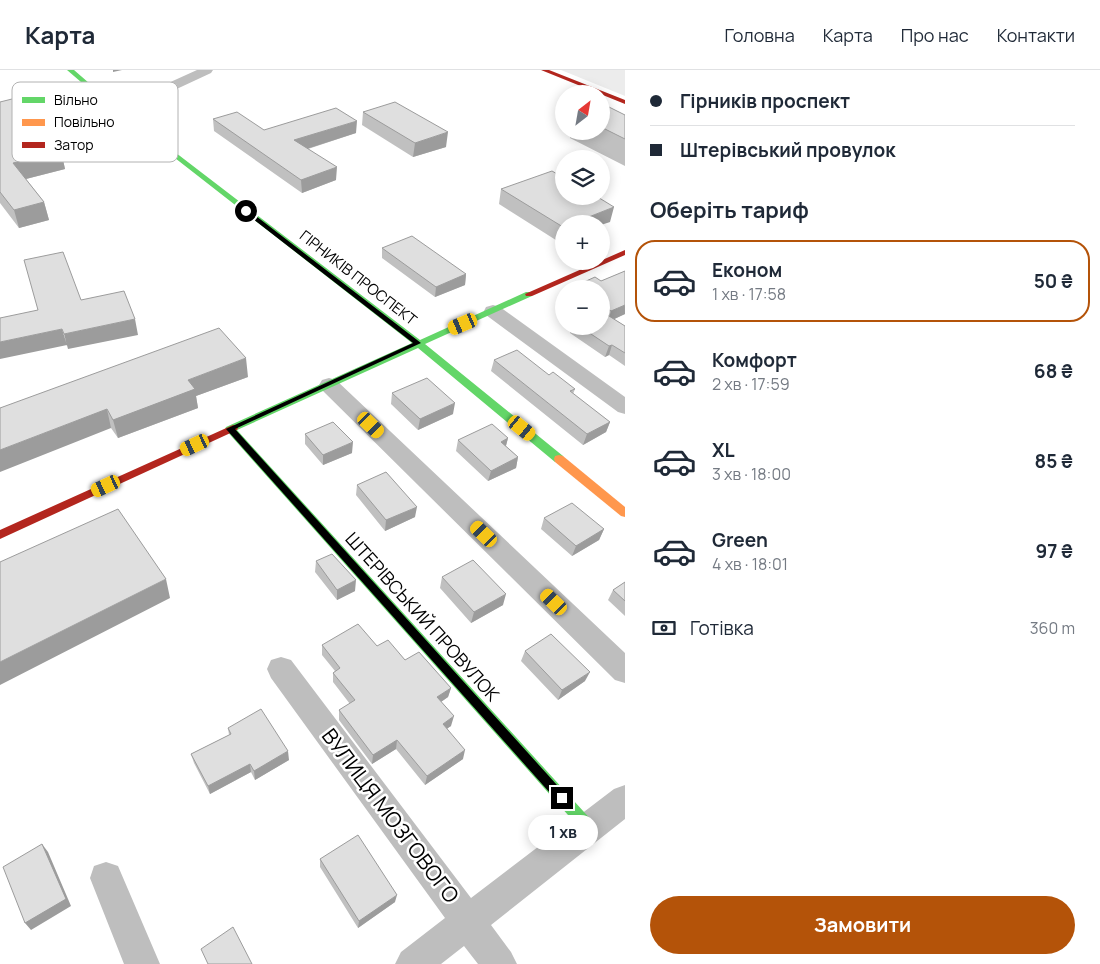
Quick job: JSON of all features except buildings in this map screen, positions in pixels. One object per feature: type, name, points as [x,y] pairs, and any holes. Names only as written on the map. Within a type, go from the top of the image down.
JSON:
[{"type":"main road","name":"ГІРНИКІВ ПРОСПЕКТ","points":[[70,70],[84,82]]},
{"type":"main road","points":[[544,70],[625,102]]},
{"type":"main road","name":"ГІРНИКІВ ПРОСПЕКТ","points":[[178,157],[418,343],[625,513]]},
{"type":"main road","points":[[0,535],[418,343],[625,252]]},
{"type":"main road","name":"ШТЕРІВСЬКИЙ ПРОВУЛОК","points":[[230,429],[589,828]]},
{"type":"street","points":[[178,83],[207,70]]},
{"type":"street","points":[[493,311],[625,407]]},
{"type":"street","points":[[328,384],[625,670]]},
{"type":"street","name":"ВУЛИЦЯ МОЗГОВОГО","points":[[281,669],[499,964]]},
{"type":"street","points":[[413,964],[625,800]]},
{"type":"street","points":[[106,878],[142,964]]},
{"type":"shaded area","points":[[561,70],[625,70],[625,96],[610,90],[610,85],[598,85]]},
{"type":"traffic: fast","points":[[70,70],[84,82]]},
{"type":"traffic: fast","points":[[178,157],[418,343],[559,459]]},
{"type":"traffic: fast","points":[[233,428],[529,294]]},
{"type":"traffic: fast","points":[[230,429],[589,828]]},
{"type":"traffic: slow","points":[[559,459],[625,513]]},
{"type":"traffic: jam","points":[[544,70],[625,102]]},
{"type":"traffic: jam","points":[[529,294],[625,252]]},
{"type":"traffic: jam","points":[[0,535],[233,428]]},
{"type":"route","points":[[246,211],[418,343],[230,429],[562,798]]}]
